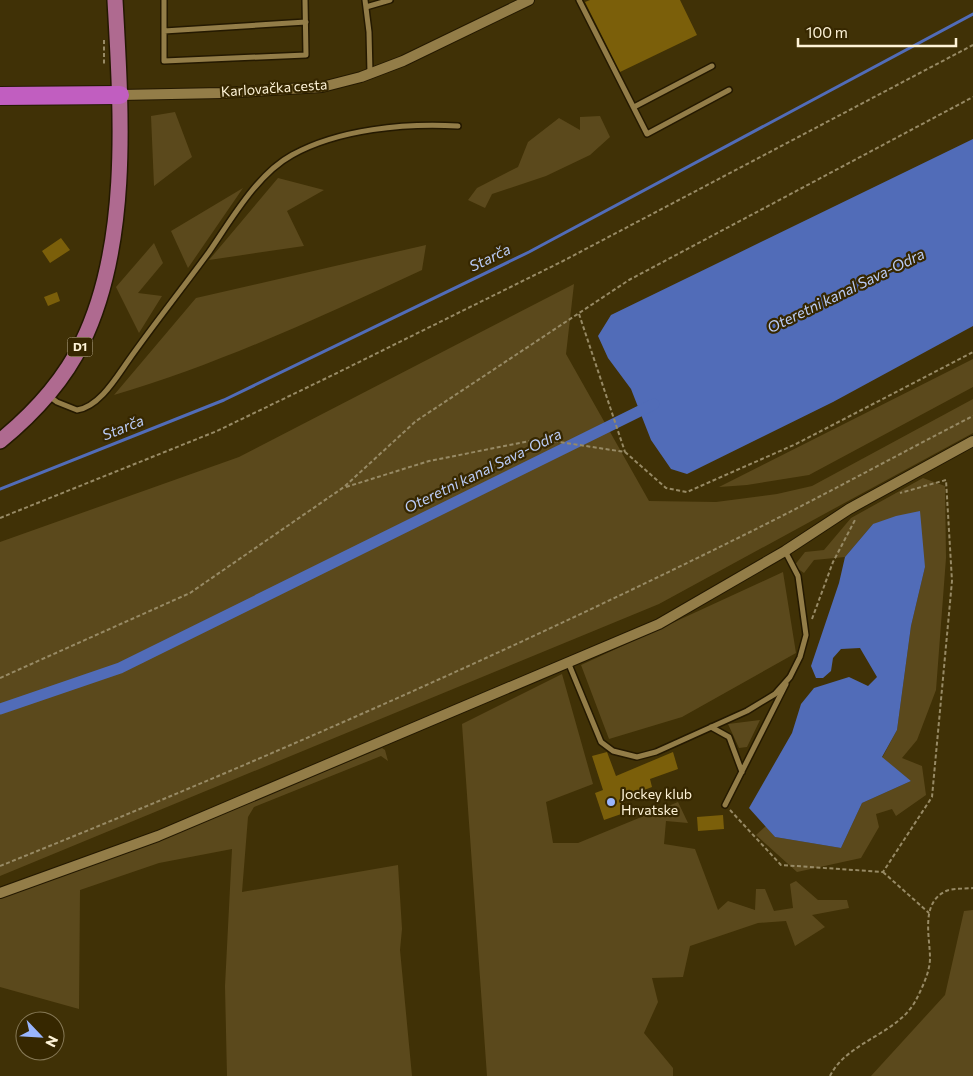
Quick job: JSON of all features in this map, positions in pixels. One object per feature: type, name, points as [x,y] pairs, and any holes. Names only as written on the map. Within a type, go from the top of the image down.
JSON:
[{"type":"highway","points":[[0,96],[120,95]]},
{"type":"main road","name":"D1","points":[[0,441],[19,426],[48,395],[82,344],[97,311],[105,280],[114,228],[120,143],[120,95],[115,0]]},
{"type":"street","name":"Karlovačka cesta","points":[[120,95],[222,93],[322,87],[370,74],[411,57],[529,0]]},
{"type":"street","points":[[0,893],[158,836],[658,624],[785,551],[849,509],[973,441]]},
{"type":"lane","points":[[164,0],[164,61],[306,56],[306,0]]},
{"type":"lane","points":[[365,0],[370,74]]},
{"type":"lane","points":[[366,7],[390,0]]},
{"type":"lane","points":[[579,0],[648,134],[728,90]]},
{"type":"lane","points":[[164,31],[306,22]]},
{"type":"lane","points":[[634,106],[712,66]]},
{"type":"lane","points":[[48,395],[57,402],[78,410],[92,405],[125,365],[232,216],[266,176],[291,155],[326,140],[400,126],[458,126]]},
{"type":"lane","points":[[725,805],[800,657],[806,635],[798,576],[785,551]]},
{"type":"lane","points":[[568,662],[601,742],[613,751],[637,757],[656,752],[747,711],[775,694],[790,677]]},
{"type":"lane","points":[[711,727],[729,737],[742,772]]},
{"type":"path","points":[[0,518],[217,430],[337,373],[563,261],[973,45]]},
{"type":"path","points":[[0,678],[190,593],[344,487],[416,421],[629,280],[973,97]]},
{"type":"path","points":[[579,313],[625,452],[666,488],[687,492],[796,444],[973,352]]},
{"type":"path","points":[[0,866],[195,788],[429,685],[744,535],[973,416]]},
{"type":"path","points":[[344,487],[429,461],[540,439],[625,452]]},
{"type":"path","points":[[882,872],[932,797],[952,581],[946,480],[894,495]]},
{"type":"path","points":[[806,635],[833,562],[858,514]]},
{"type":"path","points":[[725,805],[781,865],[882,872],[929,913]]},
{"type":"path","points":[[830,1076],[835,1065],[893,1024],[913,1007],[923,985],[930,959],[927,927],[929,913],[936,901],[946,891],[973,888]]},
{"type":"shaded area","points":[[175,112],[192,157],[154,186],[151,116]]},
{"type":"shaded area","points":[[600,116],[610,137],[590,155],[546,176],[492,194],[485,208],[468,200],[477,188],[518,167],[528,142],[559,118],[580,130],[580,117]]},
{"type":"shaded area","points":[[278,178],[324,190],[287,211],[304,246],[209,260]]},
{"type":"shaded area","points":[[243,188],[188,268],[171,231]]},
{"type":"shaded area","points":[[154,243],[163,263],[138,293],[162,296],[139,333],[116,287]]},
{"type":"shaded area","points":[[426,245],[422,270],[309,322],[232,354],[154,383],[114,395],[196,298]]},
{"type":"shaded area","points":[[574,284],[566,354],[649,501],[716,502],[777,494],[812,486],[973,399],[973,433],[659,604],[0,876],[0,542],[239,457]]},
{"type":"shaded area","points":[[973,359],[973,387],[809,475],[747,485],[719,487]]},
{"type":"shaded area","points":[[923,478],[945,486],[946,558],[936,690],[917,740],[902,758],[922,766],[926,795],[896,816],[892,809],[876,814],[879,827],[861,858],[797,872],[756,835],[766,826],[775,837],[841,848],[862,803],[911,781],[882,758],[897,730],[911,626],[925,567],[873,524],[845,557],[814,560],[804,573],[794,566],[805,552],[824,550],[851,518]]},
{"type":"shaded area","points":[[783,572],[796,653],[682,717],[609,739],[581,665]]},
{"type":"shaded area","points":[[562,674],[593,784],[546,802],[553,843],[578,843],[678,802],[688,823],[666,821],[664,844],[695,849],[718,910],[728,901],[755,910],[756,889],[765,889],[774,911],[793,908],[790,884],[796,881],[818,900],[847,900],[849,908],[812,915],[825,927],[795,946],[786,921],[758,923],[690,946],[683,977],[652,978],[658,1002],[644,1033],[673,1068],[673,1076],[487,1076],[462,724]]},
{"type":"shaded area","points":[[760,720],[747,747],[739,748],[728,724]]},
{"type":"shaded area","points":[[382,748],[385,750],[388,761],[381,756],[254,807],[248,817],[242,892],[398,865],[402,929],[400,950],[412,1076],[227,1076],[225,986],[232,849],[159,863],[80,890],[79,1009],[0,987],[0,899],[236,808]]},
{"type":"shaded area","points":[[973,910],[973,1076],[871,1076],[945,995],[964,911]]},
{"type":"water","points":[[973,139],[973,326],[833,402],[687,474],[671,469],[651,440],[631,389],[608,358],[598,336],[611,315]]},
{"type":"water","points":[[920,511],[925,567],[911,626],[897,730],[882,757],[911,781],[862,803],[841,848],[775,837],[749,808],[792,733],[801,704],[814,688],[849,677],[868,686],[877,677],[860,648],[841,649],[833,658],[831,671],[823,678],[816,678],[811,666],[839,583],[845,557],[873,524],[896,516]]},
{"type":"building","points":[[590,0],[680,0],[697,35],[620,72],[585,2]]},
{"type":"building","points":[[61,238],[70,250],[50,263],[42,251]]},
{"type":"building","points":[[57,292],[60,301],[48,306],[44,297]]},
{"type":"building","points":[[607,752],[616,776],[673,752],[678,769],[650,779],[652,787],[623,798],[627,812],[604,820],[595,793],[603,790],[592,756]]},
{"type":"building","points":[[723,815],[724,829],[698,831],[697,817]]},
{"type":"waterway","name":"Starča","points":[[0,489],[224,400],[529,252],[973,14]]},
{"type":"waterway","name":"Oteretni kanal Sava-Odra","points":[[0,709],[120,668],[654,404]]},
{"type":"place","name":"Jockey klub Hrvatske","points":[[611,802]]}]
